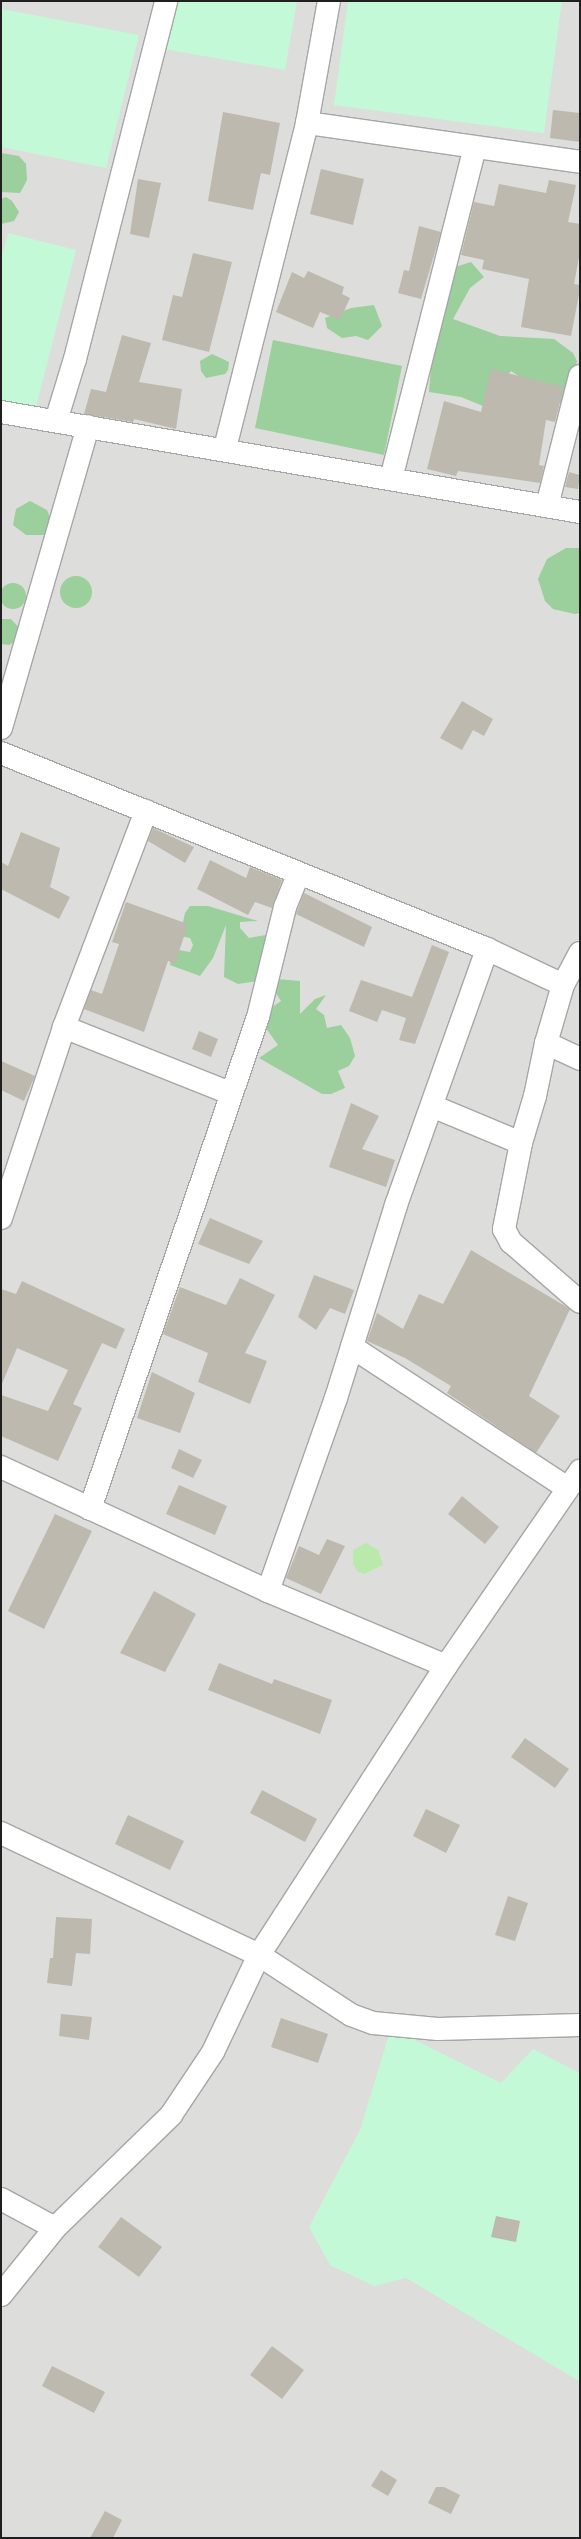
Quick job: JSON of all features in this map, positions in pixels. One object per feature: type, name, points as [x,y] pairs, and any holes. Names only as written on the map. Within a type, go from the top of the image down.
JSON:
[{"type":"street","points":[[56,421],[77,352],[166,1]]},
{"type":"street","points":[[225,448],[307,123],[329,1]]},
{"type":"street","points":[[307,123],[580,162]]},
{"type":"street","points":[[391,479],[475,147]]},
{"type":"street","points":[[547,506],[580,376]]},
{"type":"street","points":[[1,412],[225,448],[580,512]]},
{"type":"street","points":[[1,728],[88,426]]},
{"type":"street","points":[[1,753],[487,949],[563,985]]},
{"type":"street","points":[[1,1218],[64,1027],[146,811]]},
{"type":"street","points":[[90,1509],[230,1093],[258,1017],[285,907],[298,874]]},
{"type":"street","points":[[268,1591],[352,1347],[396,1205],[487,949]]},
{"type":"street","points":[[580,953],[563,985],[546,1043],[535,1096],[521,1143],[504,1229],[511,1242],[580,1302]]},
{"type":"street","points":[[64,1027],[230,1093]]},
{"type":"street","points":[[546,1043],[580,1059]]},
{"type":"street","points":[[432,1106],[521,1143]]},
{"type":"street","points":[[1,2295],[55,2228],[171,2115],[213,2052],[259,1955],[446,1666],[573,1479],[352,1347]]},
{"type":"street","points":[[1,1467],[268,1591],[446,1666]]},
{"type":"street","points":[[1,1833],[259,1955],[351,2015],[373,2023],[438,2029],[580,2025]]},
{"type":"street","points":[[1,2199],[55,2228]]},
{"type":"shaded area","points":[[1,1],[580,1],[580,2538],[1,2538]]},
{"type":"green space","points":[[173,1],[297,1],[285,70],[164,49]]},
{"type":"green space","points":[[348,1],[562,1],[544,133],[334,105]]},
{"type":"green space","points":[[1,9],[139,35],[106,168],[1,147]]},
{"type":"green space","points":[[1,153],[19,156],[26,164],[27,180],[20,193],[1,192]]},
{"type":"green space","points":[[6,197],[12,201],[19,212],[14,221],[1,224],[1,199]]},
{"type":"green space","points":[[8,233],[76,250],[34,415],[1,407],[1,260]]},
{"type":"green space","points":[[471,262],[484,277],[470,288],[453,319],[500,336],[554,339],[573,353],[577,361],[572,385],[563,405],[511,371],[483,406],[461,397],[429,392],[439,272]]},
{"type":"green space","points":[[374,305],[382,326],[368,340],[356,336],[342,338],[327,328],[325,318],[351,308]]},
{"type":"green space","points":[[273,340],[402,366],[384,455],[255,428]]},
{"type":"green space","points":[[212,354],[229,362],[228,370],[225,374],[206,378],[201,371],[200,361]]},
{"type":"green space","points":[[30,501],[47,510],[50,517],[45,535],[26,535],[13,525],[16,509]]},
{"type":"green space","points":[[566,548],[580,548],[580,613],[575,614],[553,609],[545,601],[538,579],[547,559]]},
{"type":"green space","points":[[76,576],[87,581],[92,592],[87,603],[76,608],[65,603],[60,592],[65,581]]},
{"type":"green space","points":[[13,583],[22,587],[26,596],[22,605],[13,609],[4,605],[0,596],[4,587]]},
{"type":"green space","points":[[1,619],[11,619],[20,629],[16,641],[9,645],[1,644]]},
{"type":"green space","points":[[190,906],[208,906],[258,921],[240,922],[240,928],[249,938],[266,935],[267,944],[257,981],[238,984],[224,977],[226,925],[213,958],[200,976],[170,965],[173,949],[190,952],[193,945],[190,938],[180,936],[185,913]]},
{"type":"green space","points":[[266,978],[300,981],[300,1014],[315,999],[326,995],[316,1009],[324,1015],[327,1028],[341,1025],[350,1038],[355,1056],[349,1066],[338,1071],[345,1088],[331,1094],[322,1094],[259,1058],[278,1045],[258,1017],[281,1001]]},
{"type":"green space","points":[[366,1543],[378,1550],[383,1565],[364,1574],[358,1572],[353,1564],[353,1550]]},
{"type":"green space","points":[[391,2028],[501,2083],[533,2049],[580,2073],[579,2381],[406,2278],[374,2286],[330,2265],[309,2227],[360,2130]]},
{"type":"building","points":[[553,110],[580,113],[580,142],[550,138]]},
{"type":"building","points":[[223,112],[280,123],[270,175],[261,173],[253,210],[208,201]]},
{"type":"building","points":[[321,169],[364,179],[353,225],[310,214]]},
{"type":"building","points":[[138,179],[161,183],[149,238],[130,234]]},
{"type":"building","points":[[549,180],[576,185],[568,222],[580,224],[580,252],[574,284],[580,285],[580,289],[571,336],[521,327],[529,279],[482,269],[484,260],[461,255],[474,202],[494,206],[499,184],[546,193]]},
{"type":"building","points":[[419,226],[441,232],[421,299],[398,293],[404,270],[409,271]]},
{"type":"building","points":[[193,253],[232,262],[209,352],[162,340],[173,295],[182,297]]},
{"type":"building","points":[[308,271],[344,287],[342,294],[350,298],[340,320],[320,312],[313,328],[276,312],[292,272],[304,278]]},
{"type":"building","points":[[122,335],[151,343],[139,382],[182,389],[176,429],[134,419],[133,422],[84,414],[91,389],[106,392]]},
{"type":"building","points":[[491,369],[564,387],[555,422],[546,420],[539,465],[544,466],[540,483],[458,471],[456,476],[427,469],[444,401],[481,412]]},
{"type":"building","points":[[569,472],[580,475],[578,489],[565,487]]},
{"type":"building","points":[[462,701],[493,719],[484,736],[473,730],[462,750],[440,738]]},
{"type":"building","points":[[153,828],[194,847],[185,863],[148,841]]},
{"type":"building","points":[[21,832],[60,848],[50,887],[70,897],[59,919],[1,889],[1,862],[8,866]]},
{"type":"building","points":[[210,860],[246,878],[250,867],[282,880],[272,908],[255,902],[248,915],[197,889]]},
{"type":"building","points":[[304,893],[372,927],[364,947],[296,914]]},
{"type":"building","points":[[126,902],[188,924],[175,964],[168,961],[144,1032],[84,1009],[91,990],[102,994],[119,944],[112,942]]},
{"type":"building","points":[[432,945],[449,952],[415,1044],[399,1040],[406,1018],[382,1010],[377,1022],[349,1011],[361,980],[412,997]]},
{"type":"building","points":[[199,1031],[218,1039],[211,1057],[192,1049]]},
{"type":"building","points":[[1,1061],[35,1076],[24,1101],[1,1090]]},
{"type":"building","points":[[351,1103],[379,1116],[362,1149],[395,1160],[386,1187],[329,1167]]},
{"type":"building","points":[[210,1218],[263,1241],[249,1264],[198,1244]]},
{"type":"building","points":[[471,1250],[570,1309],[529,1396],[560,1416],[536,1453],[447,1393],[451,1386],[405,1358],[367,1341],[377,1313],[403,1329],[419,1294],[443,1304]]},
{"type":"building","points":[[314,1275],[354,1290],[345,1314],[330,1308],[316,1330],[298,1317]]},
{"type":"building","points":[[240,1278],[275,1295],[245,1353],[267,1361],[250,1404],[198,1382],[208,1353],[163,1334],[180,1287],[226,1305]]},
{"type":"building","points":[[22,1281],[125,1329],[116,1349],[102,1343],[73,1404],[82,1408],[58,1461],[1,1436],[1,1395],[48,1411],[68,1370],[17,1348],[1,1386],[1,1289],[16,1294]]},
{"type":"building","points":[[152,1372],[195,1393],[180,1433],[137,1418]]},
{"type":"building","points":[[179,1449],[202,1460],[193,1478],[171,1468]]},
{"type":"building","points":[[179,1485],[227,1506],[215,1535],[166,1514]]},
{"type":"building","points":[[462,1496],[499,1527],[485,1544],[448,1514]]},
{"type":"building","points":[[55,1514],[92,1531],[44,1629],[8,1611]]},
{"type":"building","points":[[327,1539],[345,1546],[321,1594],[286,1578],[299,1546],[319,1555]]},
{"type":"building","points":[[154,1591],[196,1614],[165,1672],[120,1653]]},
{"type":"building","points":[[219,1663],[272,1684],[274,1679],[332,1700],[320,1734],[208,1690]]},
{"type":"building","points":[[525,1738],[569,1769],[555,1788],[511,1757]]},
{"type":"building","points":[[262,1790],[317,1819],[305,1842],[250,1813]]},
{"type":"building","points":[[426,1809],[460,1825],[446,1853],[413,1836]]},
{"type":"building","points":[[128,1815],[184,1841],[170,1870],[115,1844]]},
{"type":"building","points":[[508,1896],[528,1903],[515,1941],[495,1935]]},
{"type":"building","points":[[56,1917],[92,1919],[90,1954],[76,1953],[72,1986],[47,1983],[50,1958],[53,1958]]},
{"type":"building","points":[[61,2014],[92,2017],[89,2040],[59,2036]]},
{"type":"building","points":[[281,2018],[328,2034],[318,2063],[271,2047]]},
{"type":"building","points":[[496,2216],[520,2221],[516,2242],[491,2237]]},
{"type":"building","points":[[121,2217],[162,2247],[139,2277],[98,2247]]},
{"type":"building","points":[[272,2346],[304,2370],[282,2399],[250,2375]]},
{"type":"building","points":[[52,2366],[105,2392],[94,2413],[42,2386]]},
{"type":"building","points":[[381,2470],[397,2480],[388,2496],[371,2486]]},
{"type":"building","points":[[436,2487],[444,2487],[460,2495],[451,2514],[428,2503]]},
{"type":"building","points":[[105,2511],[122,2520],[113,2538],[90,2538]]}]
